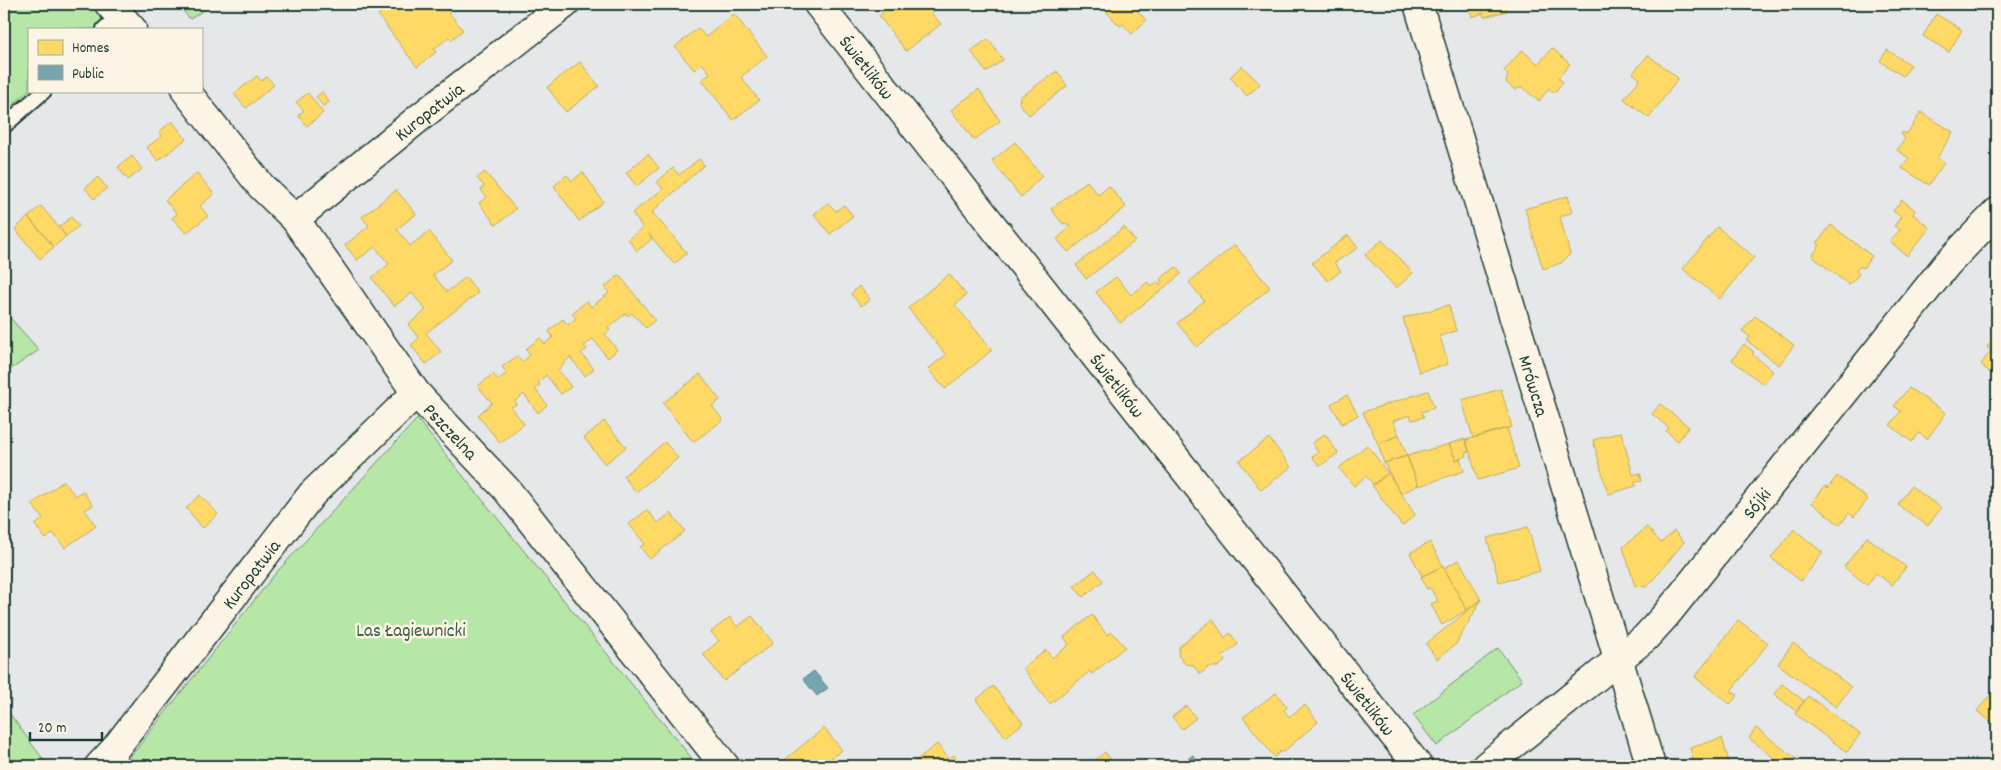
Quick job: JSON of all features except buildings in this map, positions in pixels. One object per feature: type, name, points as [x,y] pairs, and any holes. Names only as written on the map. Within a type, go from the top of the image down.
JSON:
[{"type":"street","name":"Kuropatwia","points":[[295,219],[564,4]]},
{"type":"street","name":"Świetlików","points":[[818,4],[1418,766]]},
{"type":"street","name":"Mrówcza","points":[[1418,4],[1651,766]]},
{"type":"street","name":"Pszczelna","points":[[187,92],[261,186],[295,219],[416,393],[507,490],[726,766]]},
{"type":"street","name":"Sójki","points":[[1486,766],[1645,638],[1666,615],[1947,264],[1997,212]]},
{"type":"street","name":"Kuropatwia","points":[[99,766],[114,750],[312,494],[416,393]]},
{"type":"lane","points":[[4,126],[43,92]]},
{"type":"green space","points":[[4,4],[94,4],[104,15],[96,28],[28,28],[28,91],[4,113]]},
{"type":"green space","points":[[177,4],[213,4],[190,19]]},
{"type":"green space","points":[[4,311],[39,350],[4,374]]},
{"type":"green space","name":"Las Łagiewnicki","points":[[417,419],[698,766],[123,766],[275,574]]},
{"type":"green space","points":[[1498,648],[1522,680],[1437,746],[1413,715]]},
{"type":"green space","points":[[4,706],[48,766],[4,766]]}]
